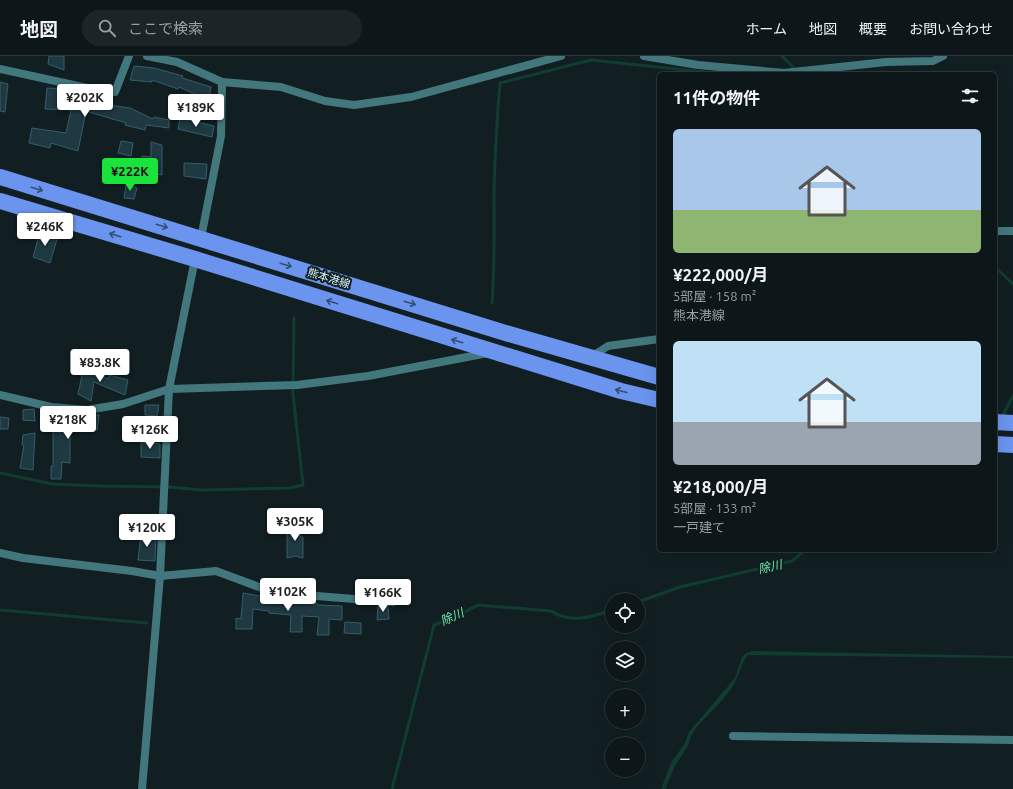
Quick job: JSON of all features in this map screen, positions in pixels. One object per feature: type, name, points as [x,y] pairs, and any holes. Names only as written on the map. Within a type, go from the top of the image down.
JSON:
[{"type":"main road","name":"熊本港線","points":[[0,177],[589,358],[657,376]]},
{"type":"main road","name":"熊本港線","points":[[0,200],[492,352],[621,391],[657,400]]},
{"type":"main road","points":[[997,422],[1013,423]]},
{"type":"main road","points":[[997,444],[1013,445]]},
{"type":"street","points":[[0,69],[101,91],[115,92],[129,56]]},
{"type":"street","points":[[147,56],[177,62],[222,82],[281,87],[325,101],[354,105],[411,97],[561,56]]},
{"type":"street","points":[[644,56],[698,65],[765,72]]},
{"type":"street","points":[[801,72],[886,62],[933,61],[943,56]]},
{"type":"street","points":[[201,238],[221,136],[222,82]]},
{"type":"street","points":[[997,231],[1013,231]]},
{"type":"street","points":[[142,789],[160,576],[169,389],[195,259]]},
{"type":"street","points":[[589,358],[608,346],[657,339]]},
{"type":"street","points":[[0,395],[51,407],[87,410],[123,404],[169,389],[297,385],[368,376],[492,352]]},
{"type":"street","points":[[0,553],[23,558],[132,571],[160,576],[216,571],[259,587],[291,594],[394,602]]},
{"type":"street","points":[[733,736],[1013,740]]},
{"type":"shaded area","points":[[754,651],[1013,656],[1013,658],[748,655],[733,686],[696,728],[691,736],[688,746],[675,766],[665,789],[661,789],[671,763],[685,743],[689,732],[735,678],[742,657],[746,653]]},
{"type":"building","points":[[49,56],[64,56],[64,70],[48,64]]},
{"type":"building","points":[[134,66],[154,68],[183,76],[182,78],[211,87],[209,100],[179,87],[178,89],[152,80],[152,82],[130,80]]},
{"type":"building","points":[[0,82],[8,84],[5,112],[0,111]]},
{"type":"building","points":[[47,88],[67,89],[89,97],[88,102],[130,108],[153,119],[154,117],[169,120],[169,128],[146,125],[145,130],[125,125],[126,123],[86,111],[78,151],[51,143],[50,148],[29,143],[32,128],[66,133],[71,110],[45,109]]},
{"type":"building","points":[[180,118],[214,126],[212,137],[178,129]]},
{"type":"building","points":[[121,141],[133,143],[131,156],[118,153]]},
{"type":"building","points":[[151,142],[162,145],[162,175],[141,172],[142,156],[151,157]]},
{"type":"building","points":[[184,163],[207,164],[206,179],[184,176]]},
{"type":"building","points":[[126,185],[137,188],[134,199],[124,198]]},
{"type":"building","points":[[40,232],[58,236],[50,263],[33,257]]},
{"type":"building","points":[[84,366],[108,379],[109,375],[128,380],[125,395],[94,382],[91,401],[78,394]]},
{"type":"building","points":[[145,405],[159,405],[157,416],[145,415]]},
{"type":"building","points":[[34,409],[35,421],[23,420],[23,410]]},
{"type":"building","points":[[61,415],[84,418],[84,415],[99,415],[97,430],[70,427],[70,463],[62,462],[61,479],[51,479],[51,466],[53,466],[53,429],[68,427],[60,426]]},
{"type":"building","points":[[0,417],[9,418],[8,429],[0,429]]},
{"type":"building","points":[[35,433],[33,470],[20,468],[24,445],[22,445],[23,435]]},
{"type":"building","points":[[141,442],[160,444],[160,458],[141,457]]},
{"type":"building","points":[[287,525],[300,525],[300,537],[303,537],[303,558],[295,556],[287,558]]},
{"type":"building","points":[[141,534],[156,536],[155,561],[138,560]]},
{"type":"building","points":[[243,593],[289,601],[317,603],[317,605],[342,606],[342,620],[329,619],[329,635],[317,635],[319,617],[302,616],[302,632],[290,632],[291,615],[269,613],[269,611],[253,609],[252,629],[236,629],[236,618],[241,619]]},
{"type":"building","points":[[378,606],[388,607],[389,619],[377,620]]},
{"type":"building","points":[[345,622],[361,623],[361,634],[344,633]]},
{"type":"waterway","points":[[782,56],[796,70]]},
{"type":"waterway","points":[[492,303],[494,260],[494,177],[500,83],[591,60],[705,72]]},
{"type":"waterway","points":[[997,269],[1013,284]]},
{"type":"waterway","points":[[0,473],[52,484],[169,487],[202,490],[290,488],[303,485],[293,394],[294,318]]},
{"type":"waterway","name":"除川","points":[[1002,417],[1013,396]]},
{"type":"waterway","name":"除川","points":[[645,600],[680,587],[792,561],[803,552]]},
{"type":"waterway","name":"除川","points":[[392,789],[434,625],[451,619],[478,605],[551,611],[559,615],[574,618],[589,617],[605,612]]},
{"type":"waterway","points":[[0,610],[147,623]]}]
